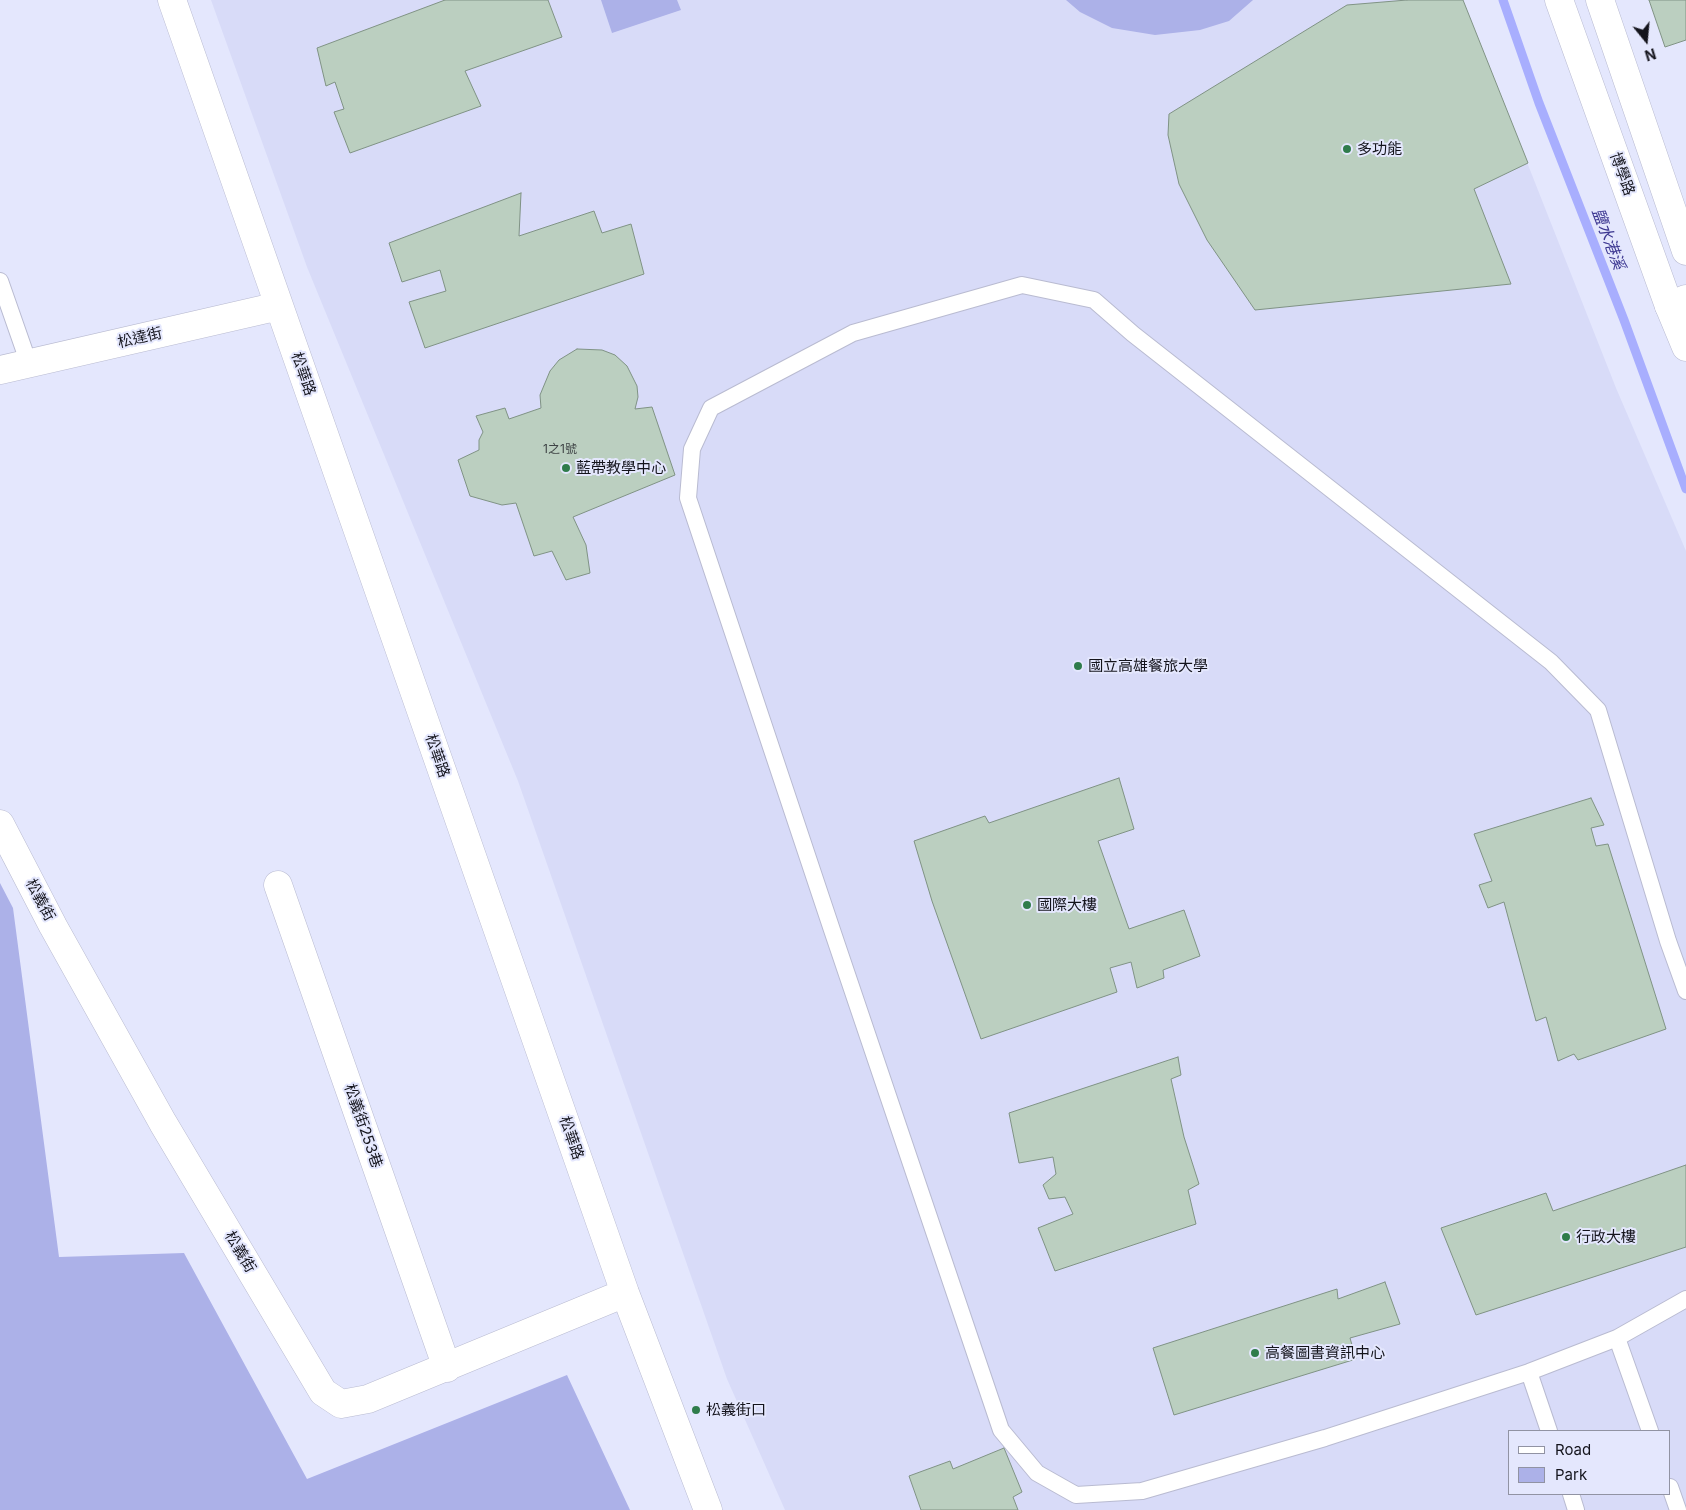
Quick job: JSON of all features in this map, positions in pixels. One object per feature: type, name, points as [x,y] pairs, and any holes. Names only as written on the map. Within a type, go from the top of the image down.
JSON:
[{"type":"street","name":"松華路","points":[[172,0],[625,1293],[708,1510]]},
{"type":"street","name":"博學路","points":[[1560,0],[1678,302],[1686,347]]},
{"type":"street","points":[[1600,0],[1686,251]]},
{"type":"street","name":"松達街","points":[[0,370],[279,306]]},
{"type":"street","name":"松義街","points":[[0,824],[53,926],[163,1123],[323,1392],[341,1404],[368,1399],[625,1293]]},
{"type":"street","name":"松義街253巷","points":[[278,885],[447,1368]]},
{"type":"lane","points":[[0,281],[29,364]]},
{"type":"lane","points":[[1686,991],[1668,941],[1598,710],[1551,662],[1133,334],[1094,300],[1022,285],[1013,287],[853,333],[711,408],[692,449],[688,498],[1001,1430],[1037,1473],[1076,1495],[1142,1492],[1325,1438],[1529,1372],[1617,1338],[1686,1299]]},
{"type":"lane","points":[[1617,1338],[1650,1430]]},
{"type":"lane","points":[[1529,1372],[1549,1430]]},
{"type":"lane","points":[[1671,1490],[1678,1510]]},
{"type":"lane","points":[[1571,1495],[1576,1510]]},
{"type":"shaded area","name":"國立高雄餐旅大學","points":[[211,0],[1463,0],[1616,388],[1686,551],[1686,1510],[785,1510],[727,1379],[518,781],[307,267]]},
{"type":"green space","points":[[601,0],[677,0],[681,10],[612,33]]},
{"type":"green space","points":[[1066,0],[1253,0],[1229,21],[1200,30],[1155,35],[1112,28],[1080,12]]},
{"type":"green space","points":[[0,883],[13,908],[59,1257],[184,1253],[307,1479],[567,1375],[630,1510],[0,1510]]},
{"type":"building","points":[[445,0],[548,0],[562,37],[465,71],[481,106],[350,153],[334,112],[344,109],[335,82],[326,86],[317,48]]},
{"type":"building","name":"多功能","points":[[1407,0],[1463,0],[1528,163],[1474,189],[1511,284],[1255,310],[1207,240],[1179,184],[1168,135],[1169,114],[1347,5]]},
{"type":"building","points":[[1649,0],[1686,0],[1686,40],[1665,47]]},
{"type":"building","points":[[521,193],[519,236],[594,211],[602,233],[631,224],[644,274],[425,348],[409,302],[446,291],[440,270],[402,282],[389,243]]},
{"type":"building","name":"藍帶教學中心","points":[[577,349],[602,350],[615,355],[627,366],[637,386],[638,397],[635,409],[652,407],[675,475],[573,517],[586,545],[590,573],[566,580],[552,551],[534,556],[516,503],[502,505],[470,496],[458,460],[479,450],[479,440],[483,432],[476,416],[505,408],[509,419],[541,408],[540,395],[550,371],[559,360]]},
{"type":"building","name":"國際大樓","points":[[1119,778],[1134,829],[1098,841],[1129,929],[1184,910],[1200,956],[1163,970],[1164,978],[1137,988],[1131,962],[1110,968],[1117,992],[981,1039],[932,901],[914,841],[985,816],[989,823]]},
{"type":"building","points":[[1591,798],[1604,825],[1591,828],[1596,846],[1608,844],[1666,1029],[1578,1060],[1574,1054],[1558,1061],[1546,1017],[1536,1021],[1504,902],[1488,908],[1479,885],[1492,881],[1474,834]]},
{"type":"building","points":[[1178,1057],[1181,1075],[1171,1079],[1184,1137],[1199,1184],[1188,1190],[1196,1224],[1055,1271],[1038,1228],[1073,1214],[1065,1197],[1049,1199],[1043,1185],[1056,1174],[1053,1157],[1019,1163],[1009,1113]]},
{"type":"building","name":"行政大樓","points":[[1686,1165],[1686,1247],[1476,1315],[1441,1228],[1546,1193],[1553,1211]]},
{"type":"building","name":"高餐圖書資訊中心","points":[[1385,1282],[1400,1324],[1350,1338],[1356,1359],[1174,1415],[1153,1348],[1337,1289],[1338,1299]]},
{"type":"building","points":[[1004,1448],[1022,1492],[1013,1497],[1018,1510],[921,1510],[909,1476],[950,1461],[953,1469]]},
{"type":"waterway","name":"鹽水港溪","points":[[1503,0],[1539,103],[1624,320],[1686,489]]},
{"type":"place","name":"多功能","points":[[1347,149]]},
{"type":"place","name":"藍帶教學中心","points":[[566,468]]},
{"type":"place","name":"國立高雄餐旅大學","points":[[1078,666]]},
{"type":"place","name":"國際大樓","points":[[1027,905]]},
{"type":"place","name":"行政大樓","points":[[1566,1237]]},
{"type":"place","name":"高餐圖書資訊中心","points":[[1255,1353]]},
{"type":"place","name":"松義街口","points":[[696,1410]]}]
